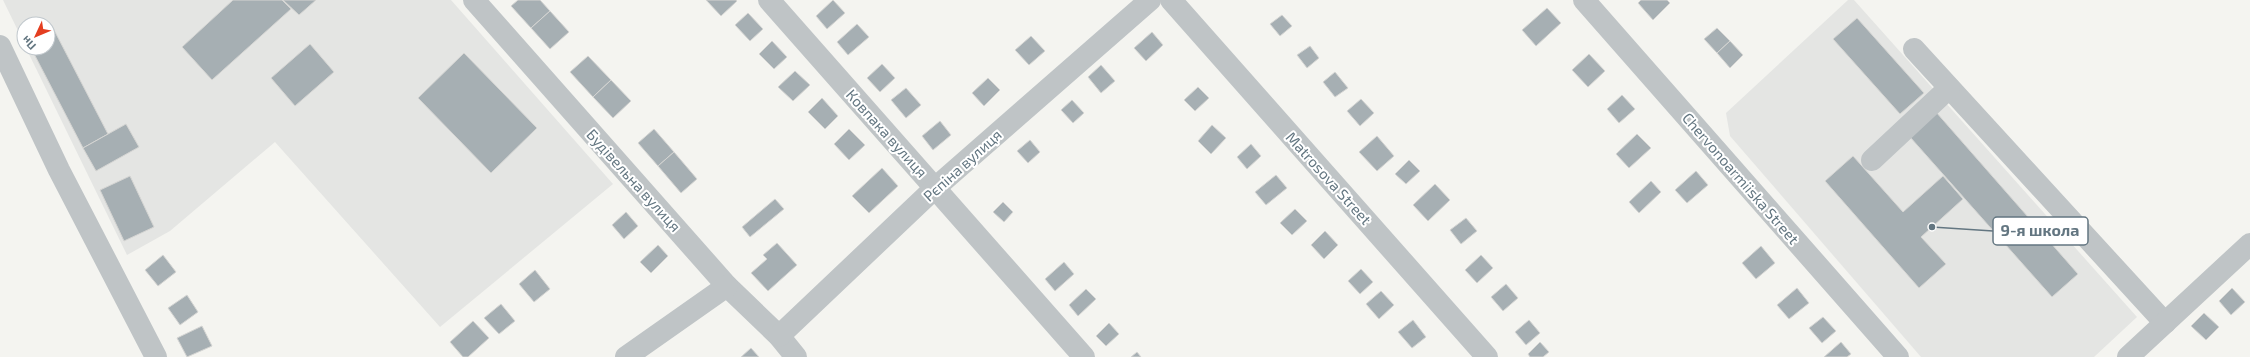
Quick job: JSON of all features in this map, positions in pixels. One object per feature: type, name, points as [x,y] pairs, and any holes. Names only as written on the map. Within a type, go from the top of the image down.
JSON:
[{"type":"street","name":"Будівельна вулиця","points":[[474,0],[727,286],[779,336],[796,357]]},
{"type":"street","name":"Ковпака вулиця","points":[[769,0],[1084,357]]},
{"type":"street","name":"Рєпіна вулиця","points":[[779,336],[935,188],[1150,0]]},
{"type":"street","name":"Matrosova Street","points":[[1170,0],[1487,357]]},
{"type":"street","name":"Chervonoarmiiska Street","points":[[1584,0],[1898,357]]},
{"type":"street","points":[[0,46],[59,170],[156,357]]},
{"type":"street","points":[[1914,49],[2165,323]]},
{"type":"street","points":[[1872,160],[1949,88]]},
{"type":"street","points":[[2128,357],[2250,244]]},
{"type":"street","points":[[626,357],[727,286]]},
{"type":"shaded area","points":[[3,0],[451,0],[613,184],[440,327],[275,142],[170,231],[127,255],[30,56],[56,56],[56,16],[16,16],[16,27]]},
{"type":"shaded area","points":[[1848,0],[1854,0],[2137,317],[2094,357],[1921,357],[1730,136],[1726,113]]},
{"type":"building","points":[[233,0],[282,0],[291,9],[212,80],[182,47]]},
{"type":"building","points":[[283,0],[316,0],[299,15]]},
{"type":"building","points":[[518,0],[540,0],[550,11],[531,28],[511,6]]},
{"type":"building","points":[[706,0],[736,0],[737,1],[721,16]]},
{"type":"building","points":[[833,0],[845,13],[827,29],[816,16]]},
{"type":"building","points":[[1641,0],[1667,0],[1670,3],[1653,20],[1638,3]]},
{"type":"building","points":[[1547,8],[1561,23],[1536,46],[1522,30]]},
{"type":"building","points":[[550,11],[569,32],[550,49],[531,28]]},
{"type":"building","points":[[748,13],[763,29],[750,41],[735,25]]},
{"type":"building","points":[[1282,15],[1292,26],[1280,36],[1270,24]]},
{"type":"building","points":[[1857,18],[1924,93],[1900,114],[1833,39]]},
{"type":"building","points":[[857,24],[869,37],[848,55],[837,42]]},
{"type":"building","points":[[1717,28],[1730,41],[1717,53],[1704,39]]},
{"type":"building","points":[[1152,32],[1163,45],[1146,61],[1134,48]]},
{"type":"building","points":[[56,34],[108,134],[83,148],[35,56],[56,56]]},
{"type":"building","points":[[1031,36],[1045,51],[1029,65],[1015,50]]},
{"type":"building","points":[[772,41],[787,57],[774,69],[759,54]]},
{"type":"building","points":[[1730,41],[1743,55],[1730,68],[1717,53]]},
{"type":"building","points":[[310,44],[334,72],[295,106],[271,78]]},
{"type":"building","points":[[1310,46],[1319,58],[1307,68],[1297,55]]},
{"type":"building","points":[[464,53],[537,128],[491,173],[418,98]]},
{"type":"building","points":[[1589,54],[1605,71],[1588,87],[1572,70]]},
{"type":"building","points":[[588,56],[611,80],[593,97],[570,72]]},
{"type":"building","points":[[882,64],[895,78],[880,92],[867,78]]},
{"type":"building","points":[[1101,65],[1115,81],[1101,93],[1088,77]]},
{"type":"building","points":[[795,71],[810,85],[793,101],[778,87]]},
{"type":"building","points":[[1335,72],[1348,88],[1335,97],[1323,82]]},
{"type":"building","points":[[988,78],[1000,90],[984,106],[972,93]]},
{"type":"building","points":[[611,80],[631,101],[613,118],[593,97]]},
{"type":"building","points":[[1198,87],[1209,98],[1195,111],[1184,100]]},
{"type":"building","points":[[906,88],[921,105],[906,118],[891,100]]},
{"type":"building","points":[[1622,95],[1635,109],[1619,123],[1607,109]]},
{"type":"building","points":[[822,98],[838,116],[825,129],[808,112]]},
{"type":"building","points":[[1361,99],[1374,113],[1360,126],[1347,111]]},
{"type":"building","points":[[1072,100],[1084,113],[1073,123],[1061,110]]},
{"type":"building","points":[[1936,112],[2078,274],[2052,297],[1910,137]]},
{"type":"building","points":[[940,121],[951,135],[933,150],[922,136]]},
{"type":"building","points":[[126,124],[139,147],[96,171],[83,148]]},
{"type":"building","points":[[1212,125],[1226,138],[1211,154],[1198,141]]},
{"type":"building","points":[[654,129],[674,152],[658,166],[638,143]]},
{"type":"building","points":[[849,129],[865,145],[849,160],[834,144]]},
{"type":"building","points":[[1637,134],[1651,148],[1629,168],[1616,154]]},
{"type":"building","points":[[1377,136],[1394,156],[1377,171],[1359,152]]},
{"type":"building","points":[[1030,140],[1040,152],[1028,163],[1017,151]]},
{"type":"building","points":[[1251,144],[1261,156],[1247,169],[1237,157]]},
{"type":"building","points":[[674,152],[697,179],[681,193],[658,166]]},
{"type":"building","points":[[1853,156],[1903,212],[1943,176],[1963,199],[1921,237],[1946,264],[1919,288],[1825,181]]},
{"type":"building","points":[[1409,160],[1420,171],[1406,184],[1395,174]]},
{"type":"building","points":[[882,168],[898,186],[869,213],[852,196]]},
{"type":"building","points":[[1696,171],[1708,185],[1687,203],[1675,190]]},
{"type":"building","points":[[1276,175],[1287,188],[1266,205],[1255,192]]},
{"type":"building","points":[[130,176],[154,227],[124,241],[100,190]]},
{"type":"building","points":[[1651,181],[1661,192],[1639,213],[1629,202]]},
{"type":"building","points":[[1435,184],[1450,200],[1428,221],[1413,205]]},
{"type":"building","points":[[775,199],[784,209],[750,237],[742,227]]},
{"type":"building","points":[[1003,202],[1013,212],[1004,222],[993,212]]},
{"type":"building","points":[[1295,209],[1307,221],[1292,235],[1280,223]]},
{"type":"building","points":[[626,212],[638,226],[624,239],[612,225]]},
{"type":"building","points":[[1466,218],[1477,231],[1461,244],[1450,230]]},
{"type":"building","points":[[1325,231],[1338,245],[1324,259],[1311,245]]},
{"type":"building","points":[[777,243],[797,265],[768,291],[751,273],[767,259],[763,255]]},
{"type":"building","points":[[658,245],[668,256],[651,273],[640,262]]},
{"type":"building","points":[[1761,246],[1775,263],[1756,279],[1742,263]]},
{"type":"building","points":[[163,255],[176,272],[158,286],[145,270]]},
{"type":"building","points":[[1481,255],[1493,268],[1477,283],[1465,270]]},
{"type":"building","points":[[1064,262],[1074,274],[1055,291],[1045,279]]},
{"type":"building","points":[[1361,269],[1373,282],[1360,294],[1348,281]]},
{"type":"building","points":[[535,270],[550,289],[534,302],[519,284]]},
{"type":"building","points":[[1506,284],[1518,298],[1503,311],[1491,297]]},
{"type":"building","points":[[1797,288],[1809,303],[1789,319],[1777,305]]},
{"type":"building","points":[[2232,288],[2245,302],[2231,315],[2219,301]]},
{"type":"building","points":[[1086,289],[1096,299],[1078,316],[1069,305]]},
{"type":"building","points":[[1381,291],[1394,305],[1379,319],[1366,304]]},
{"type":"building","points":[[187,295],[198,312],[180,325],[168,308]]},
{"type":"building","points":[[501,304],[515,321],[499,334],[484,318]]},
{"type":"building","points":[[2204,313],[2219,327],[2206,340],[2191,326]]},
{"type":"building","points":[[1823,317],[1836,331],[1822,343],[1809,328]]},
{"type":"building","points":[[1413,320],[1426,337],[1412,348],[1398,332]]},
{"type":"building","points":[[1529,320],[1540,333],[1526,345],[1515,332]]},
{"type":"building","points":[[473,321],[489,338],[468,357],[463,357],[450,342]]},
{"type":"building","points":[[1109,323],[1119,334],[1106,346],[1096,336]]},
{"type":"building","points":[[202,326],[212,346],[187,357],[177,338]]},
{"type":"building","points":[[1540,342],[1549,352],[1543,357],[1530,357],[1528,354]]},
{"type":"building","points":[[1841,342],[1851,354],[1847,357],[1824,357]]},
{"type":"building","points":[[751,348],[759,357],[741,357]]},
{"type":"building","points":[[1137,352],[1141,357],[1131,357]]},
{"type":"place","name":"9-я школа","points":[[1932,227]]}]
